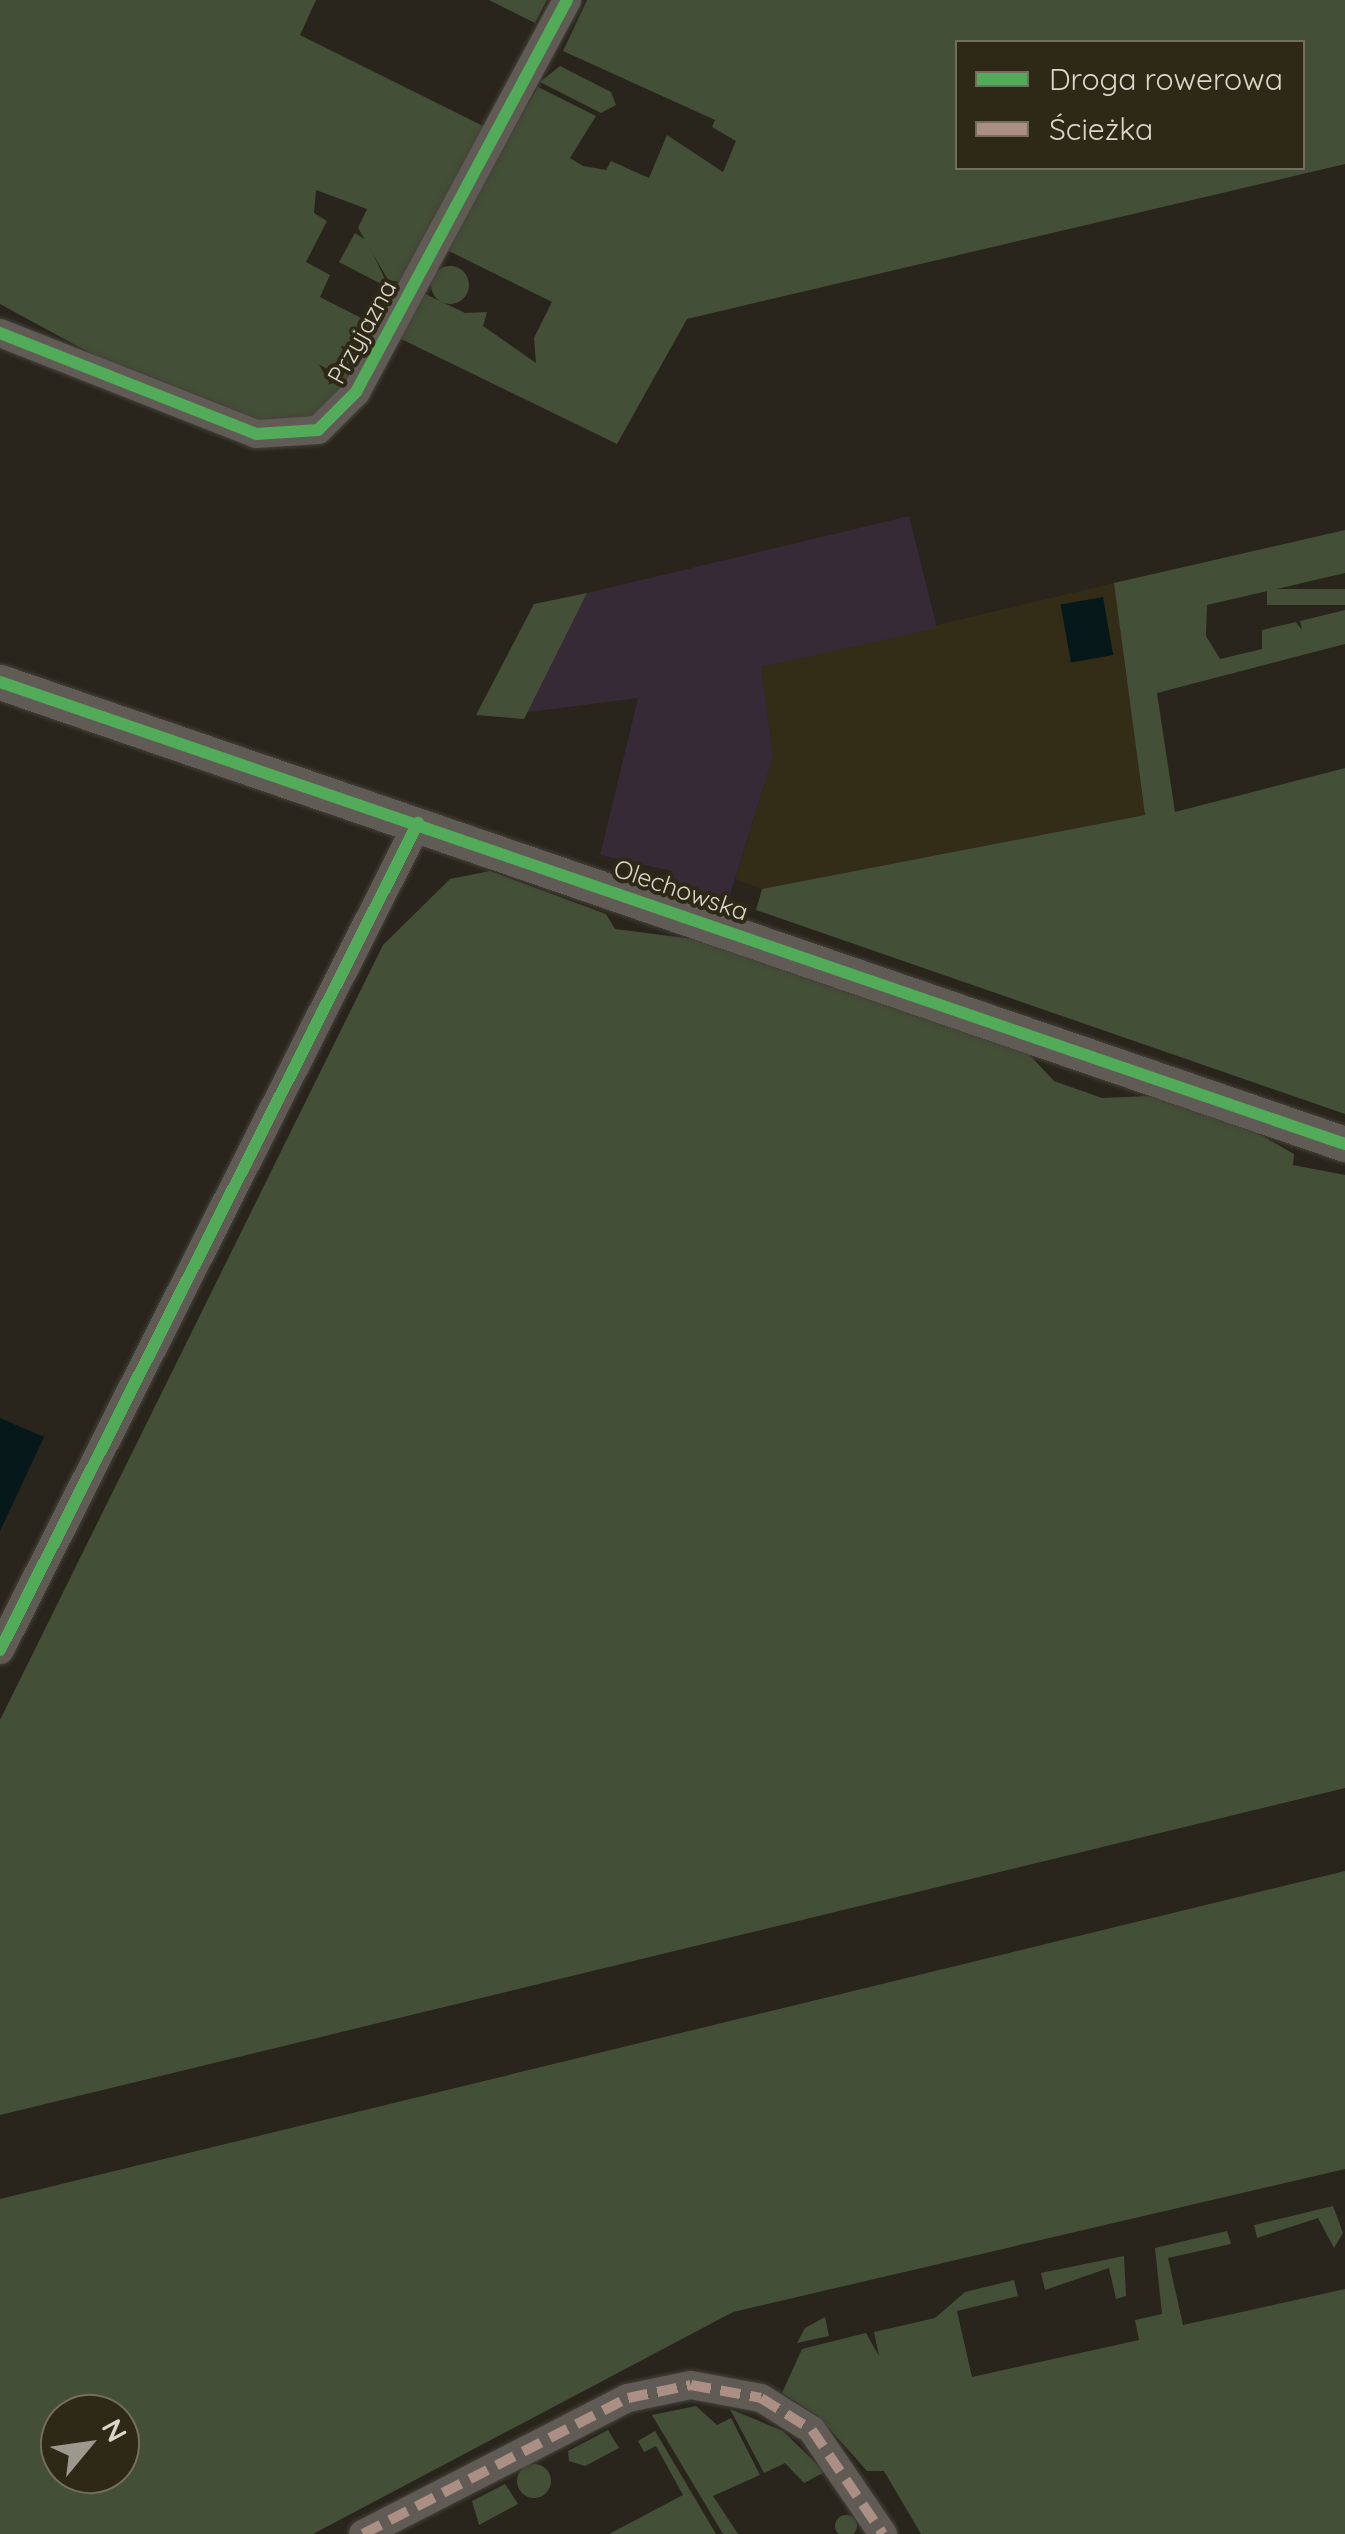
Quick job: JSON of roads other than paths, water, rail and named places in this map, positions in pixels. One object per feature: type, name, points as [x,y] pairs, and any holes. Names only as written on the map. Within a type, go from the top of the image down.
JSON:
[{"type":"street","name":"Przyjazna","points":[[0,333],[256,434],[318,430],[356,392],[567,0]]},
{"type":"street","name":"Olechowska","points":[[0,682],[1345,1144]]},
{"type":"street","points":[[0,1650],[418,823]]},
{"type":"street","points":[[363,2534],[628,2398],[691,2385],[748,2394],[794,2416],[828,2446],[884,2534]]}]
